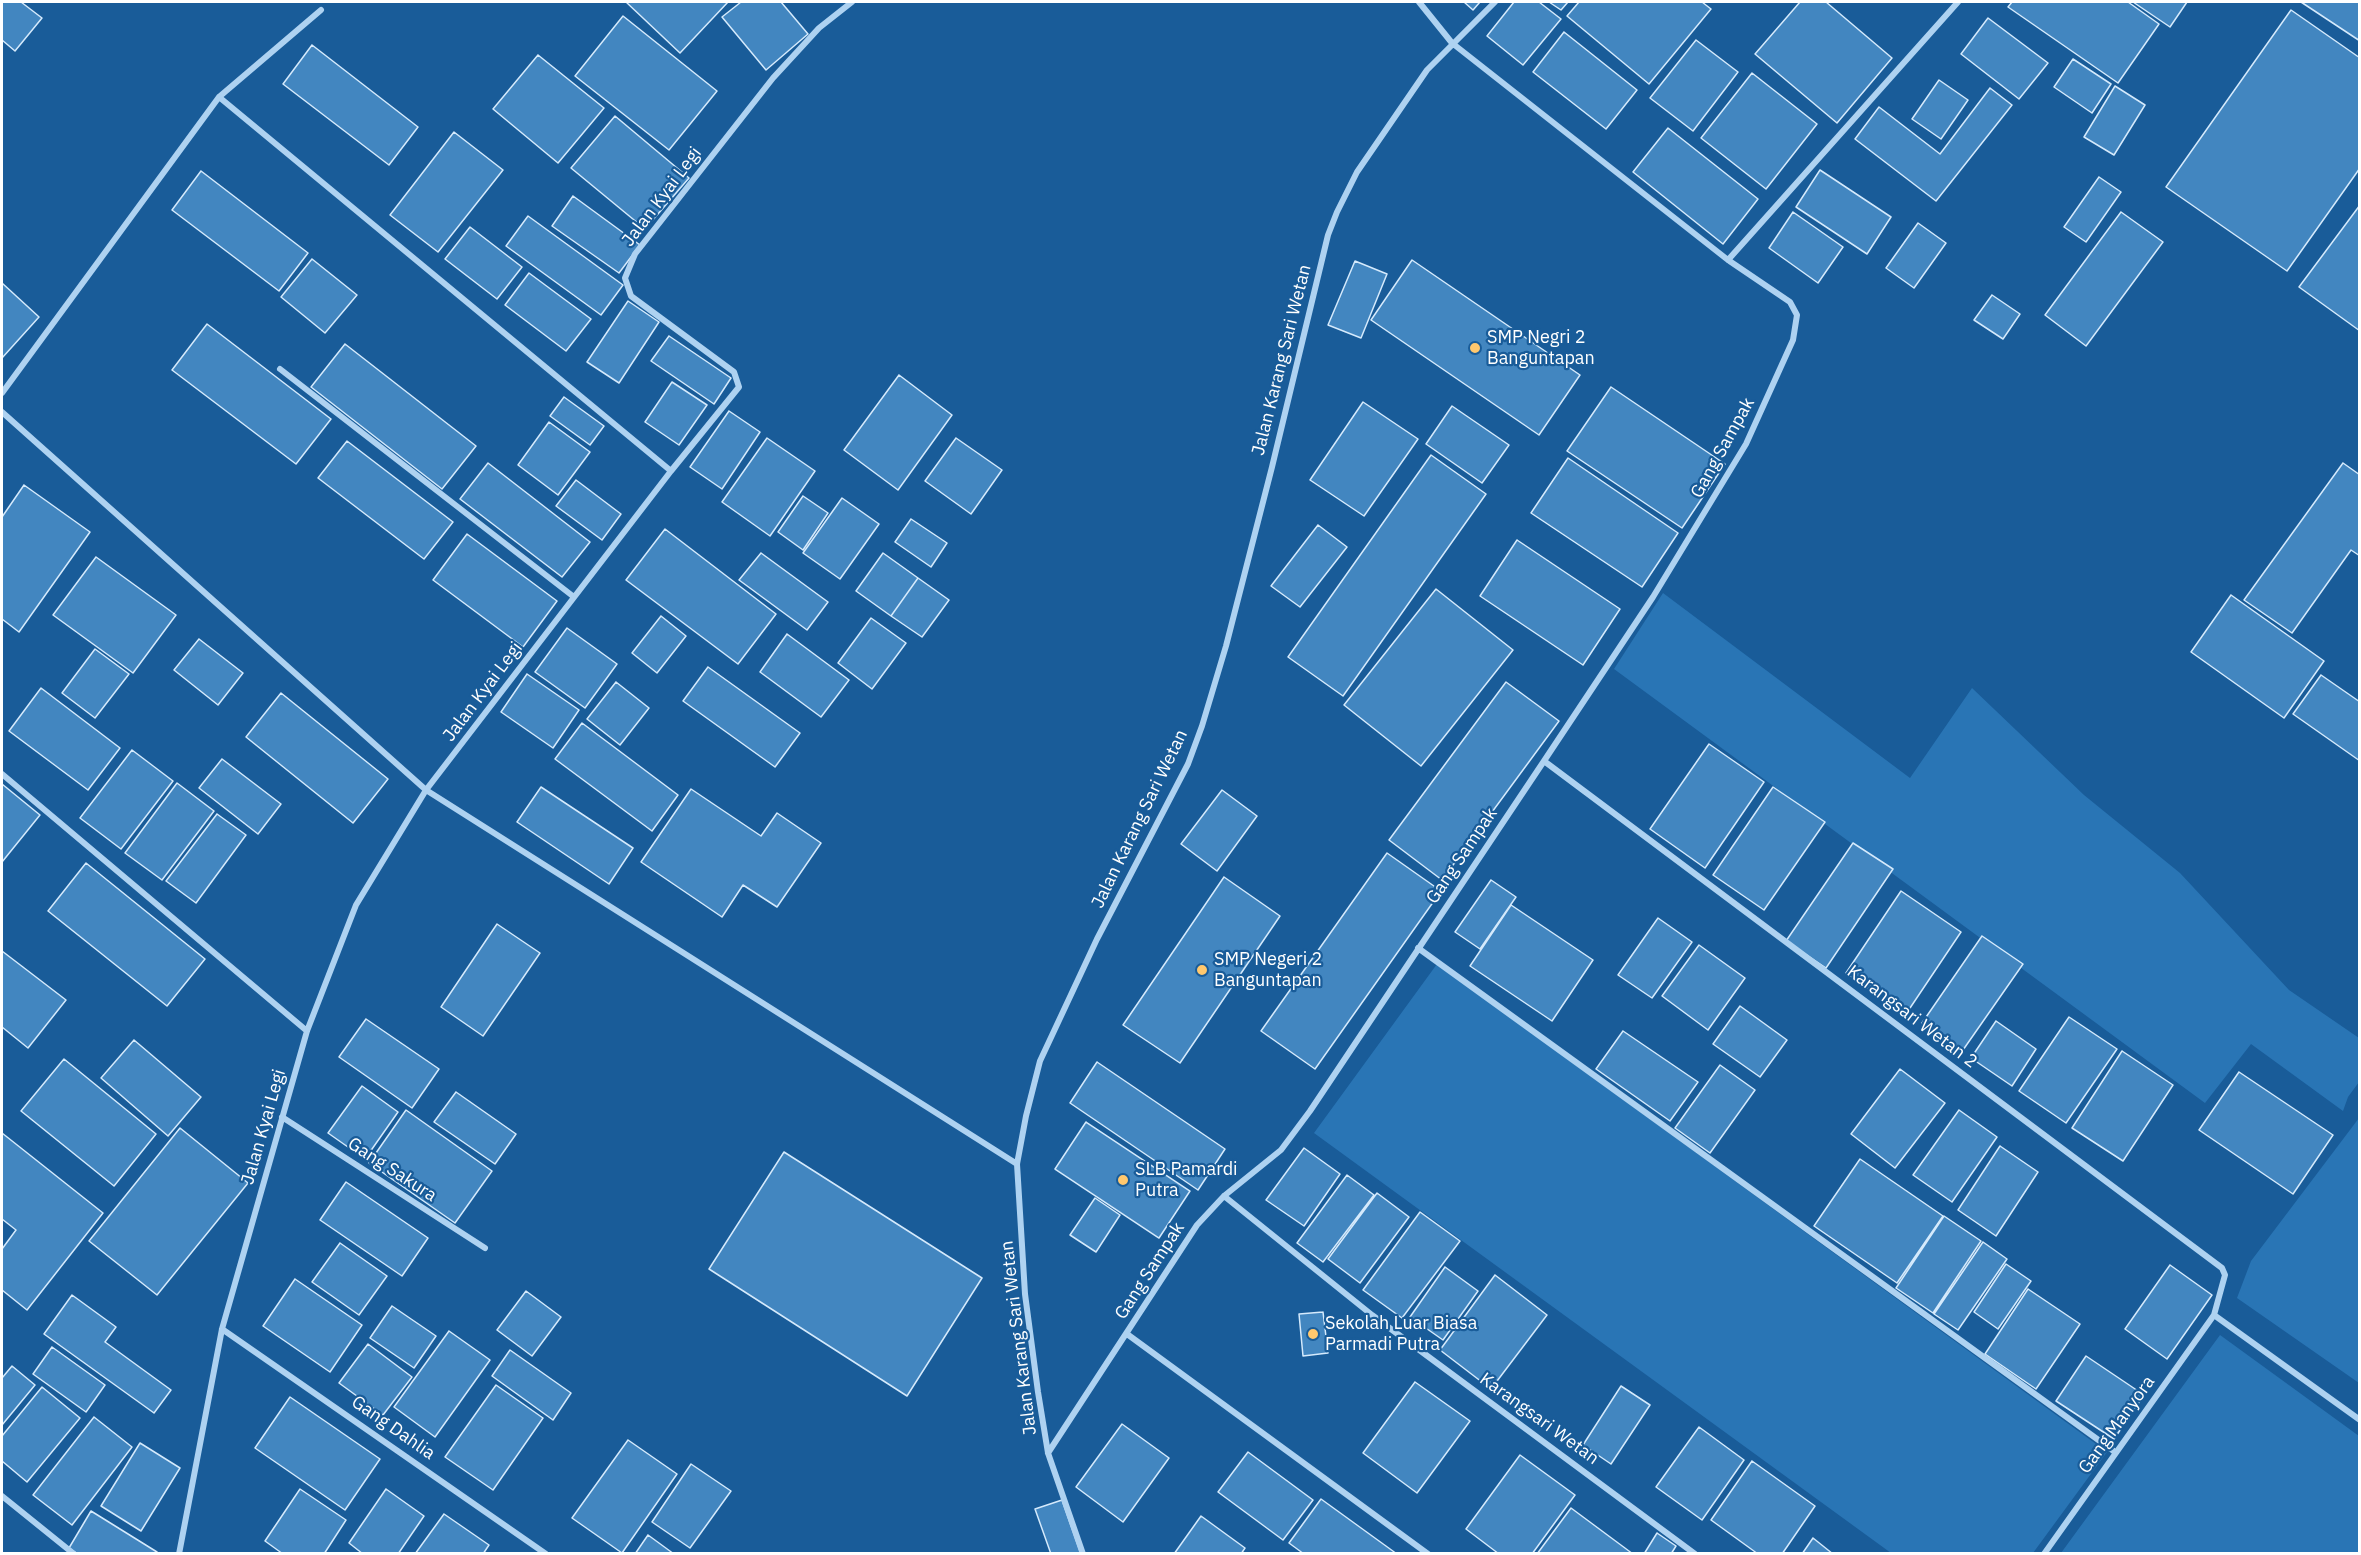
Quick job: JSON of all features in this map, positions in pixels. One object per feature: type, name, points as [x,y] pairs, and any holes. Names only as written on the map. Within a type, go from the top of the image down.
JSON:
[{"type":"street","name":"Jalan Kyai Legi","points":[[179,1554],[222,1329],[307,1031],[356,905],[426,790],[671,471],[739,387],[734,372],[631,296],[625,278],[635,254],[773,78],[819,28],[852,2]]},
{"type":"street","name":"Gang Sampak","points":[[1048,1453],[1197,1225],[1224,1196],[1285,1144],[1310,1111],[1653,597],[1746,444],[1793,340],[1797,315],[1790,302],[1728,260],[1452,43],[1419,2]]},
{"type":"street","name":"Jalan Karang Sari Wetan","points":[[1083,1554],[1048,1453],[1025,1294],[1017,1164],[1040,1061],[1097,939],[1188,764],[1202,726],[1226,646],[1328,235],[1357,172],[1426,70],[1495,2]]},
{"type":"street","points":[[1728,260],[1958,2]]},
{"type":"street","points":[[2,393],[219,97],[321,10]]},
{"type":"street","points":[[219,97],[671,471]]},
{"type":"street","points":[[280,369],[574,597]]},
{"type":"street","points":[[2,412],[426,790],[1017,1164]]},
{"type":"street","name":"Karangsari Wetan 2","points":[[1544,761],[2222,1268],[2225,1275],[2214,1315]]},
{"type":"street","points":[[2,774],[307,1031]]},
{"type":"street","points":[[1418,948],[2115,1452]]},
{"type":"street","name":"Gang Sakura","points":[[282,1117],[485,1248]]},
{"type":"street","name":"Karangsari Wetan","points":[[1224,1196],[1372,1315],[1695,1554]]},
{"type":"street","points":[[2214,1315],[2360,1420]]},
{"type":"street","name":"Gang Manyora","points":[[2044,1554],[2214,1315]]},
{"type":"street","name":"Gang Dahlia","points":[[222,1329],[546,1554]]},
{"type":"street","points":[[1127,1334],[1428,1554]]},
{"type":"street","points":[[2,1496],[74,1554]]},
{"type":"shaded area","points":[[1663,593],[1910,778],[1972,688],[2084,795],[2180,873],[2289,990],[2359,1038],[2359,1082],[2348,1097],[2343,1111],[2251,1044],[2205,1103],[1614,669]]},
{"type":"shaded area","points":[[1437,964],[2107,1452],[2033,1553],[1891,1553],[1314,1133]]},
{"type":"shaded area","points":[[2359,1118],[2360,1383],[2237,1298],[2251,1261]]},
{"type":"shaded area","points":[[2220,1335],[2359,1436],[2359,1553],[2061,1553]]},
{"type":"building","points":[[2,2],[21,2],[42,18],[15,51],[2,40]]},
{"type":"building","points":[[626,2],[728,2],[680,53]]},
{"type":"building","points":[[741,2],[781,2],[808,34],[766,70],[722,17]]},
{"type":"building","points":[[1464,2],[1480,2],[1473,10]]},
{"type":"building","points":[[1514,2],[1539,2],[1561,19],[1523,65],[1487,36]]},
{"type":"building","points":[[1549,2],[1568,2],[1561,10]]},
{"type":"building","points":[[1579,2],[1702,2],[1711,9],[1649,84],[1567,16]]},
{"type":"building","points":[[1800,2],[1826,2],[1892,58],[1837,123],[1755,54]]},
{"type":"building","points":[[2012,2],[2128,2],[2159,24],[2118,83],[2008,7]]},
{"type":"building","points":[[2133,2],[2187,2],[2170,27]]},
{"type":"building","points":[[2301,2],[2360,2],[2360,41]]},
{"type":"building","points":[[2291,10],[2360,58],[2360,168],[2287,271],[2166,187]]},
{"type":"building","points":[[623,16],[717,91],[669,150],[575,76]]},
{"type":"building","points":[[1988,18],[2048,63],[2019,99],[1961,54]]},
{"type":"building","points":[[1564,32],[1637,90],[1606,129],[1533,72]]},
{"type":"building","points":[[1696,40],[1738,72],[1693,131],[1650,98]]},
{"type":"building","points":[[312,45],[418,127],[389,165],[283,84]]},
{"type":"building","points":[[538,55],[604,108],[558,163],[493,109]]},
{"type":"building","points":[[2073,59],[2111,84],[2092,113],[2054,87]]},
{"type":"building","points":[[1752,73],[1817,124],[1766,189],[1701,138]]},
{"type":"building","points":[[1939,80],[1968,100],[1941,139],[1912,119]]},
{"type":"building","points":[[2115,86],[2145,105],[2114,155],[2084,137]]},
{"type":"building","points":[[1990,88],[2012,105],[1936,201],[1855,139],[1879,107],[1940,154]]},
{"type":"building","points":[[615,116],[689,178],[645,229],[571,168]]},
{"type":"building","points":[[1668,128],[1758,199],[1723,244],[1633,172]]},
{"type":"building","points":[[454,132],[503,170],[438,252],[390,215]]},
{"type":"building","points":[[1820,170],[1891,217],[1867,254],[1796,207]]},
{"type":"building","points":[[201,171],[308,253],[279,291],[172,210]]},
{"type":"building","points":[[2099,177],[2121,192],[2086,242],[2064,227]]},
{"type":"building","points":[[573,196],[640,245],[619,273],[552,226]]},
{"type":"building","points":[[2360,205],[2360,331],[2299,287]]},
{"type":"building","points":[[1793,212],[1843,247],[1818,283],[1769,248]]},
{"type":"building","points":[[2121,212],[2163,242],[2086,346],[2045,315]]},
{"type":"building","points":[[528,216],[623,285],[601,315],[506,246]]},
{"type":"building","points":[[1918,223],[1946,243],[1914,288],[1886,268]]},
{"type":"building","points":[[470,227],[522,267],[497,299],[445,259]]},
{"type":"building","points":[[312,259],[357,295],[325,333],[281,297]]},
{"type":"building","name":"SMP Negri 2 Banguntapan","points":[[1412,260],[1580,375],[1539,435],[1371,320]]},
{"type":"building","points":[[1355,261],[1387,274],[1361,338],[1328,325]]},
{"type":"building","points":[[529,273],[591,319],[566,351],[505,305]]},
{"type":"building","points":[[2,283],[39,317],[2,358]]},
{"type":"building","points":[[1992,295],[2020,314],[2003,339],[1974,320]]},
{"type":"building","points":[[628,301],[659,322],[619,383],[587,362]]},
{"type":"building","points":[[207,324],[331,419],[296,464],[172,370]]},
{"type":"building","points":[[669,336],[731,378],[714,404],[651,361]]},
{"type":"building","points":[[345,344],[476,446],[442,489],[311,387]]},
{"type":"building","points":[[899,375],[952,415],[898,490],[844,450]]},
{"type":"building","points":[[672,382],[707,405],[679,445],[645,422]]},
{"type":"building","name":"SMP Negri 2 Banguntapan","points":[[1611,387],[1725,464],[1682,528],[1567,451]]},
{"type":"building","points":[[564,397],[604,426],[590,445],[550,416]]},
{"type":"building","points":[[1363,402],[1418,439],[1364,516],[1310,480]]},
{"type":"building","name":"SMP Negri 2 Banguntapan","points":[[1452,406],[1509,445],[1482,483],[1426,444]]},
{"type":"building","points":[[729,411],[760,432],[722,489],[690,467]]},
{"type":"building","points":[[549,422],[590,452],[558,495],[518,465]]},
{"type":"building","points":[[767,438],[815,471],[770,536],[722,502]]},
{"type":"building","points":[[956,438],[1002,470],[971,514],[925,481]]},
{"type":"building","points":[[347,441],[453,522],[424,559],[318,478]]},
{"type":"building","points":[[1431,455],[1486,494],[1343,696],[1288,657]]},
{"type":"building","points":[[1568,458],[1678,533],[1642,587],[1531,513]]},
{"type":"building","points":[[488,463],[590,542],[562,577],[460,499]]},
{"type":"building","points":[[2343,463],[2360,475],[2360,556],[2351,550],[2292,633],[2244,600]]},
{"type":"building","points":[[576,480],[621,514],[602,540],[556,506]]},
{"type":"building","points":[[24,485],[90,532],[19,632],[2,619],[2,517]]},
{"type":"building","points":[[803,496],[828,513],[803,550],[778,532]]},
{"type":"building","points":[[842,498],[879,524],[840,579],[803,553]]},
{"type":"building","points":[[911,519],[947,543],[931,567],[895,542]]},
{"type":"building","points":[[1318,525],[1347,547],[1300,607],[1271,586]]},
{"type":"building","points":[[665,529],[776,614],[738,664],[626,580]]},
{"type":"building","points":[[467,534],[557,601],[523,647],[433,580]]},
{"type":"building","points":[[1517,540],[1620,609],[1583,665],[1480,596]]},
{"type":"building","points":[[761,553],[828,602],[807,630],[739,580]]},
{"type":"building","points":[[883,553],[918,578],[891,616],[856,591]]},
{"type":"building","points":[[96,557],[176,615],[133,673],[53,615]]},
{"type":"building","points":[[918,578],[949,600],[922,637],[891,616]]},
{"type":"building","points":[[1436,589],[1513,650],[1421,766],[1344,705]]},
{"type":"building","points":[[2231,595],[2324,661],[2284,718],[2191,652]]},
{"type":"building","points":[[661,616],[686,636],[657,673],[632,653]]},
{"type":"building","points":[[871,618],[906,643],[872,689],[838,663]]},
{"type":"building","points":[[567,628],[617,664],[585,708],[535,672]]},
{"type":"building","points":[[787,634],[849,680],[821,717],[760,672]]},
{"type":"building","points":[[199,639],[243,673],[218,705],[174,670]]},
{"type":"building","points":[[95,649],[129,674],[95,718],[62,693]]},
{"type":"building","points":[[708,667],[800,733],[775,767],[683,701]]},
{"type":"building","points":[[527,674],[579,710],[553,748],[501,712]]},
{"type":"building","points":[[2321,675],[2360,702],[2360,761],[2293,714]]},
{"type":"building","points":[[616,682],[649,708],[620,745],[587,719]]},
{"type":"building","points":[[1506,682],[1559,721],[1442,880],[1389,840]]},
{"type":"building","points":[[41,688],[120,748],[88,790],[9,731]]},
{"type":"building","points":[[281,693],[388,779],[353,823],[246,737]]},
{"type":"building","points":[[582,723],[678,795],[652,831],[555,759]]},
{"type":"building","points":[[1709,744],[1764,782],[1705,868],[1650,829]]},
{"type":"building","points":[[132,750],[173,781],[121,849],[80,818]]},
{"type":"building","points":[[222,759],[281,804],[258,834],[199,788]]},
{"type":"building","points":[[177,783],[214,811],[162,880],[125,853]]},
{"type":"building","points":[[2,784],[40,815],[2,862]]},
{"type":"building","points":[[541,787],[633,848],[609,884],[517,822]]},
{"type":"building","points":[[1773,787],[1825,822],[1764,910],[1713,875]]},
{"type":"building","points":[[691,789],[761,836],[777,813],[821,843],[777,907],[743,885],[722,917],[641,862]]},
{"type":"building","points":[[1222,790],[1257,816],[1217,871],[1181,844]]},
{"type":"building","points":[[217,814],[246,835],[196,903],[166,881]]},
{"type":"building","points":[[1853,843],[1893,869],[1826,968],[1786,941]]},
{"type":"building","points":[[1387,853],[1441,891],[1315,1069],[1261,1031]]},
{"type":"building","points":[[86,863],[205,959],[167,1006],[48,911]]},
{"type":"building","name":"SMP Negeri 2 Banguntapan","points":[[1224,877],[1280,916],[1180,1063],[1123,1025]]},
{"type":"building","points":[[1491,880],[1516,897],[1480,949],[1455,932]]},
{"type":"building","points":[[1901,891],[1961,932],[1906,1014],[1846,973]]},
{"type":"building","points":[[1511,905],[1593,960],[1552,1021],[1470,966]]},
{"type":"building","points":[[1658,918],[1692,942],[1652,998],[1618,975]]},
{"type":"building","points":[[497,924],[540,953],[483,1036],[441,1007]]},
{"type":"building","points":[[1982,936],[2023,964],[1963,1050],[1922,1023]]},
{"type":"building","points":[[1699,945],[1745,978],[1708,1030],[1662,996]]},
{"type":"building","points":[[2,951],[66,1000],[28,1048],[2,1027]]},
{"type":"building","points":[[1740,1006],[1787,1040],[1760,1077],[1713,1044]]},
{"type":"building","points":[[2069,1017],[2117,1049],[2066,1123],[2019,1091]]},
{"type":"building","points":[[366,1019],[439,1069],[412,1108],[339,1057]]},
{"type":"building","points":[[1996,1021],[2036,1049],[2012,1086],[1971,1058]]},
{"type":"building","points":[[1623,1031],[1698,1082],[1670,1121],[1596,1069]]},
{"type":"building","points":[[134,1040],[201,1097],[168,1136],[101,1078]]},
{"type":"building","points":[[2122,1051],[2173,1085],[2123,1161],[2072,1128]]},
{"type":"building","points":[[64,1059],[156,1134],[114,1186],[21,1111]]},
{"type":"building","points":[[1097,1062],[1225,1149],[1198,1190],[1070,1103]]},
{"type":"building","points":[[1720,1065],[1755,1090],[1710,1153],[1675,1128]]},
{"type":"building","points":[[1900,1069],[1945,1103],[1895,1168],[1851,1134]]},
{"type":"building","points":[[2239,1072],[2333,1135],[2293,1194],[2199,1130]]},
{"type":"building","points":[[362,1086],[398,1112],[365,1159],[328,1133]]},
{"type":"building","points":[[456,1092],[516,1134],[495,1164],[434,1122]]},
{"type":"building","points":[[406,1110],[492,1171],[455,1223],[369,1163]]},
{"type":"building","points":[[1959,1110],[1997,1137],[1952,1202],[1913,1175]]},
{"type":"building","name":"SLB Pamardi Putra","points":[[1086,1122],[1190,1191],[1159,1238],[1055,1169]]},
{"type":"building","points":[[180,1128],[248,1183],[157,1295],[89,1241]]},
{"type":"building","points":[[2,1133],[103,1213],[27,1310],[2,1290],[2,1249],[16,1230],[2,1219]]},
{"type":"building","points":[[2000,1146],[2038,1172],[1996,1236],[1958,1210]]},
{"type":"building","points":[[1304,1148],[1340,1174],[1304,1226],[1266,1200]]},
{"type":"building","points":[[784,1152],[982,1278],[907,1396],[709,1269]]},
{"type":"building","points":[[1860,1159],[1943,1216],[1897,1283],[1814,1226]]},
{"type":"building","points":[[1347,1175],[1374,1195],[1323,1262],[1297,1243]]},
{"type":"building","points":[[346,1182],[428,1238],[402,1276],[320,1220]]},
{"type":"building","points":[[1377,1193],[1409,1217],[1360,1283],[1328,1259]]},
{"type":"building","points":[[1095,1198],[1120,1215],[1096,1252],[1070,1235]]},
{"type":"building","points":[[1420,1212],[1460,1241],[1402,1318],[1363,1290]]},
{"type":"building","points":[[1944,1216],[1981,1241],[1933,1313],[1896,1288]]},
{"type":"building","points":[[1983,1242],[2007,1259],[1958,1330],[1934,1314]]},
{"type":"building","points":[[340,1243],[387,1276],[359,1315],[312,1282]]},
{"type":"building","points":[[2006,1264],[2031,1281],[1998,1329],[1974,1312]]},
{"type":"building","points":[[2170,1265],[2212,1295],[2167,1359],[2125,1329]]},
{"type":"building","points":[[1445,1267],[1478,1291],[1443,1340],[1410,1317]]},
{"type":"building","points":[[1495,1275],[1547,1315],[1491,1389],[1440,1350]]},
{"type":"building","points":[[295,1279],[362,1325],[330,1372],[263,1326]]},
{"type":"building","points":[[2028,1289],[2080,1324],[2036,1389],[1985,1354]]},
{"type":"building","points":[[526,1291],[561,1317],[532,1356],[497,1330]]},
{"type":"building","points":[[72,1295],[116,1327],[105,1342],[171,1390],[154,1413],[44,1334]]},
{"type":"building","points":[[392,1306],[436,1336],[414,1368],[370,1338]]},
{"type":"building","name":"Sekolah Luar Biasa Parmadi Putra","points":[[1323,1312],[1328,1353],[1303,1356],[1299,1314]]},
{"type":"building","points":[[449,1331],[490,1360],[435,1437],[394,1407]]},
{"type":"building","points":[[368,1344],[412,1377],[383,1415],[339,1383]]},
{"type":"building","points":[[52,1347],[105,1385],[86,1412],[33,1374]]},
{"type":"building","points":[[510,1350],[571,1393],[553,1420],[492,1376]]},
{"type":"building","points":[[2086,1356],[2144,1395],[2114,1439],[2056,1401]]},
{"type":"building","points":[[12,1366],[35,1385],[2,1425],[2,1378]]},
{"type":"building","points":[[1415,1382],[1470,1421],[1417,1493],[1363,1453]]},
{"type":"building","points":[[496,1385],[543,1418],[493,1490],[445,1457]]},
{"type":"building","points":[[1621,1386],[1650,1405],[1611,1464],[1583,1445]]},
{"type":"building","points":[[42,1387],[80,1418],[27,1482],[2,1461],[2,1436]]},
{"type":"building","points":[[290,1397],[380,1459],[345,1510],[255,1448]]},
{"type":"building","points":[[94,1417],[132,1447],[72,1525],[33,1495]]},
{"type":"building","points":[[1122,1424],[1169,1458],[1123,1522],[1076,1487]]},
{"type":"building","points":[[1699,1427],[1744,1460],[1702,1520],[1656,1487]]},
{"type":"building","points":[[628,1440],[677,1474],[622,1553],[572,1518]]},
{"type":"building","points":[[140,1443],[180,1468],[141,1531],[101,1506]]},
{"type":"building","points":[[1248,1452],[1313,1500],[1283,1540],[1218,1492]]},
{"type":"building","points":[[1520,1455],[1575,1495],[1532,1554],[1499,1554],[1466,1529]]},
{"type":"building","points":[[1752,1461],[1815,1506],[1782,1554],[1758,1554],[1711,1520]]},
{"type":"building","points":[[691,1464],[731,1491],[690,1548],[652,1522]]},
{"type":"building","points":[[300,1489],[346,1520],[324,1554],[283,1554],[265,1541]]},
{"type":"building","points":[[386,1489],[424,1516],[398,1554],[363,1554],[349,1543]]},
{"type":"building","points":[[1321,1499],[1397,1554],[1304,1554],[1289,1543]]},
{"type":"building","points":[[1062,1500],[1081,1554],[1051,1554],[1035,1509]]},
{"type":"building","points":[[1571,1508],[1633,1554],[1537,1554]]},
{"type":"building","points":[[91,1511],[157,1552],[156,1554],[78,1554],[69,1548]]},
{"type":"building","points":[[444,1514],[489,1545],[483,1554],[415,1554]]},
{"type":"building","points":[[1201,1516],[1245,1548],[1241,1554],[1174,1554]]},
{"type":"building","points":[[1657,1533],[1676,1546],[1671,1554],[1644,1554]]},
{"type":"building","points":[[648,1535],[674,1554],[635,1554]]},
{"type":"building","points":[[1813,1538],[1833,1554],[1802,1554]]},
{"type":"place","name":"SMP Negri 2 Banguntapan","points":[[1475,348]]},
{"type":"place","name":"SMP Negeri 2 Banguntapan","points":[[1202,970]]},
{"type":"place","name":"SLB Pamardi Putra","points":[[1123,1180]]},
{"type":"place","name":"Sekolah Luar Biasa Parmadi Putra","points":[[1313,1334]]}]
